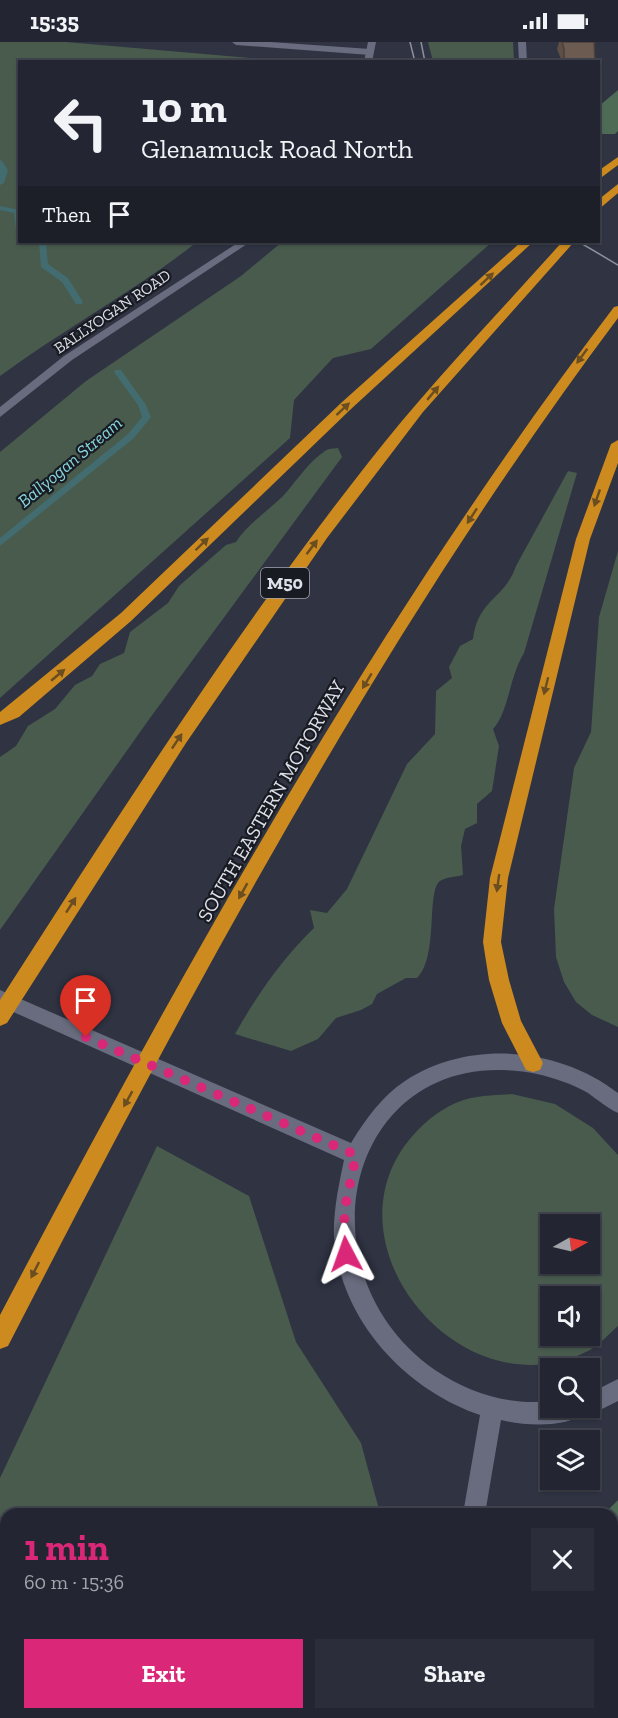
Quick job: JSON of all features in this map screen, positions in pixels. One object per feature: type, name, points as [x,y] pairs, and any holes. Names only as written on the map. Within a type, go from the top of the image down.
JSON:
[{"type":"highway","points":[[600,175],[618,159]]},
{"type":"highway","points":[[600,205],[618,187]]},
{"type":"highway","points":[[0,719],[13,713],[126,617],[346,406],[526,243]]},
{"type":"highway","name":"M50","points":[[0,1017],[172,748],[283,586],[373,466],[462,357],[567,243]]},
{"type":"highway","name":"SOUTH EASTERN MOTORWAY","points":[[0,1338],[70,1203],[277,830],[390,644],[484,498],[583,355],[618,310]]},
{"type":"highway","points":[[533,1063],[512,1023],[499,980],[492,942],[499,878],[583,539],[618,444]]},
{"type":"main road","points":[[236,42],[369,57],[372,42]]},
{"type":"main road","points":[[522,42],[523,60]]},
{"type":"main road","points":[[280,46],[312,58]]},
{"type":"main road","name":"BALLYOGAN ROAD","points":[[0,413],[68,358],[243,243]]},
{"type":"main road","points":[[0,998],[356,1155]]},
{"type":"main road","points":[[540,1412],[492,1408],[454,1394],[420,1372],[385,1338],[360,1296],[346,1254],[344,1212],[356,1155],[379,1116],[420,1082],[445,1069],[482,1061],[533,1063],[569,1074],[604,1093],[618,1104]]},
{"type":"main road","points":[[600,1399],[618,1390]]},
{"type":"main road","points":[[475,1508],[492,1408]]},
{"type":"green space","points":[[0,42],[66,42],[273,60],[18,60],[18,243],[196,243],[149,277],[0,376]]},
{"type":"green space","points":[[428,42],[513,42],[514,60],[433,60]]},
{"type":"green space","points":[[618,90],[618,131],[615,134],[600,134],[600,105]]},
{"type":"green space","points":[[281,243],[491,243],[371,349],[333,358],[294,400],[290,438],[0,698],[0,452],[86,381],[241,276]]},
{"type":"green space","points":[[338,448],[342,457],[150,718],[0,930],[0,757],[16,746],[28,726],[55,709],[75,685],[92,676],[100,664],[124,653],[130,632],[168,603],[179,586],[226,545],[236,542],[252,523],[283,496],[313,461],[327,450]]},
{"type":"green space","points":[[568,471],[577,473],[524,653],[502,713],[493,729],[499,746],[492,791],[477,804],[477,823],[465,829],[461,846],[463,875],[442,880],[436,887],[428,955],[424,968],[417,978],[406,978],[377,994],[372,1004],[336,1018],[318,1039],[291,1051],[235,1034],[271,978],[314,928],[310,910],[327,913],[347,889],[407,764],[435,734],[436,691],[452,678],[449,667],[460,646],[473,639],[480,615],[511,577]]},
{"type":"green space","points":[[618,551],[618,1027],[592,1015],[576,1002],[564,982],[556,957],[554,909],[574,768],[591,732],[599,617]]},
{"type":"green space","points":[[512,1094],[555,1104],[593,1128],[618,1155],[618,1326],[600,1343],[600,1286],[540,1286],[540,1346],[596,1346],[590,1350],[564,1358],[540,1358],[540,1365],[494,1360],[451,1339],[416,1306],[392,1265],[382,1220],[390,1174],[417,1131],[429,1120],[449,1106],[476,1097]]},
{"type":"green space","points":[[157,1146],[249,1196],[296,1342],[361,1443],[379,1508],[0,1508],[0,1478]]},
{"type":"green space","points":[[618,1500],[618,1508],[610,1508]]},
{"type":"building","points":[[562,42],[594,42],[595,60],[564,60]]},
{"type":"waterway","name":"Ballyogan Stream","points":[[0,162],[4,170],[0,183]]},
{"type":"waterway","name":"Ballyogan Stream","points":[[0,208],[18,212]]},
{"type":"waterway","name":"Ballyogan Stream","points":[[43,243],[44,265],[65,280],[79,302]]},
{"type":"waterway","name":"Ballyogan Stream","points":[[0,543],[131,436],[147,417],[142,405],[118,372]]},
{"type":"tram line","points":[[410,42],[414,60]]},
{"type":"tram line","points":[[421,42],[425,60]]},
{"type":"tram line","points":[[581,243],[618,265]]},
{"type":"route","points":[[86,1037],[356,1155],[344,1212],[346,1254]]}]
